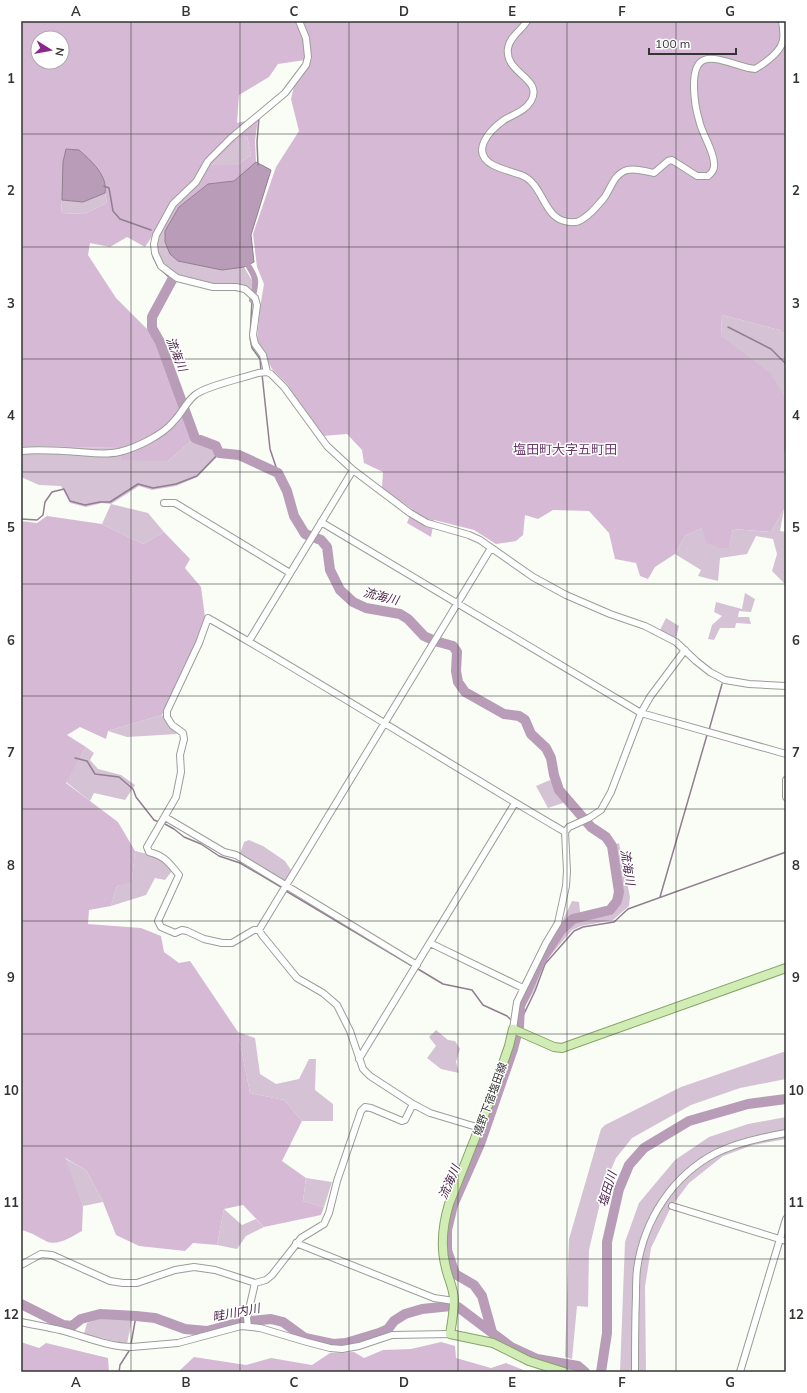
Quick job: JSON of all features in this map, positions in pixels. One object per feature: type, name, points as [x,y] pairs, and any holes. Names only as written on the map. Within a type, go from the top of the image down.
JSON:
[{"type":"main road","points":[[513,1029],[554,1047],[562,1048],[786,968]]},
{"type":"main road","name":"嬉野下宿塩田線","points":[[450,1334],[454,1301],[453,1292],[445,1267],[442,1244],[444,1222],[449,1204],[502,1070],[513,1029]]},
{"type":"main road","points":[[450,1334],[493,1343],[529,1361],[564,1372]]},
{"type":"street","points":[[267,372],[263,356],[255,344],[254,334],[257,305],[255,298],[250,292],[236,287],[213,287],[177,278],[161,266],[155,253],[154,244],[156,235],[173,204],[196,182],[208,161],[231,138],[285,92],[306,65],[308,57],[306,38],[299,21]]},
{"type":"street","points":[[527,21],[511,39],[508,47],[508,58],[513,67],[528,80],[532,86],[532,100],[526,108],[504,121],[493,130],[484,140],[481,148],[485,158],[491,164],[525,177],[532,182],[554,216],[561,220],[576,222],[583,219],[596,208],[605,196],[614,179],[622,172],[635,170],[654,173],[668,161],[672,160],[698,176],[708,176],[712,172],[714,162],[699,121],[694,92],[694,74],[698,63],[705,60],[715,60],[755,69],[762,65],[780,48],[783,42],[782,21]]},
{"type":"street","points":[[21,451],[55,450],[106,454],[132,448],[164,431],[174,421],[187,402],[195,394],[205,389],[258,373],[267,372],[284,386],[327,446],[354,470],[410,513],[427,523],[469,535],[480,540],[533,576],[566,595],[610,614],[645,626],[676,642],[710,672],[725,680],[749,684],[786,686]]},
{"type":"street","points":[[249,641],[354,470]]},
{"type":"street","points":[[164,503],[175,503],[290,572]]},
{"type":"street","points":[[322,522],[641,713],[786,754]]},
{"type":"street","points":[[259,930],[491,548]]},
{"type":"street","points":[[259,930],[254,930],[232,943],[222,943],[204,939],[187,931],[182,930],[175,933],[160,927],[158,921],[179,875],[166,859],[149,852],[147,848],[176,797],[181,772],[180,755],[184,739],[183,733],[172,725],[167,717],[167,711],[199,643],[208,618],[249,641],[565,832]]},
{"type":"street","points":[[513,1029],[516,1002],[546,943],[558,923],[566,886],[567,871],[565,832],[569,827],[589,818],[601,810],[611,792],[641,713],[650,697],[685,650]]},
{"type":"street","points":[[786,780],[786,797]]},
{"type":"street","points":[[359,1059],[515,803]]},
{"type":"street","points":[[165,817],[224,852],[236,855],[417,965]]},
{"type":"street","points":[[259,930],[297,978],[323,993],[337,1005],[350,1031],[362,1069],[370,1076],[413,1104],[430,1113],[480,1128]]},
{"type":"street","points":[[430,943],[523,988]]},
{"type":"street","points":[[21,1265],[41,1254],[52,1255],[110,1281],[137,1283],[175,1270],[194,1267],[214,1270],[254,1283],[266,1280],[272,1275],[301,1238],[324,1224],[329,1213],[337,1181],[361,1111],[365,1107],[371,1108],[402,1121],[405,1120],[413,1104]]},
{"type":"street","points":[[635,1372],[637,1269],[644,1239],[656,1210],[670,1191],[690,1170],[716,1153],[752,1139],[786,1132]]},
{"type":"street","points":[[672,1206],[783,1240]]},
{"type":"street","points":[[740,1372],[783,1240],[786,1219]]},
{"type":"street","points":[[296,1243],[434,1298],[454,1301]]},
{"type":"street","points":[[248,1326],[247,1318],[254,1283]]},
{"type":"street","points":[[21,1322],[132,1348],[178,1343],[241,1326],[248,1326],[279,1333],[330,1348],[342,1349],[360,1346],[392,1335],[450,1334]]},
{"type":"shaded area","points":[[21,21],[786,21],[786,336],[779,330],[722,315],[721,336],[770,373],[785,396],[786,442],[784,454],[784,509],[771,532],[733,529],[729,548],[720,548],[707,543],[702,528],[685,536],[675,554],[655,567],[648,579],[640,576],[636,563],[615,559],[609,533],[589,511],[553,510],[538,519],[525,515],[523,535],[516,541],[496,544],[474,530],[434,520],[431,537],[407,523],[412,509],[382,488],[383,472],[364,463],[362,450],[347,434],[323,436],[302,408],[287,384],[272,369],[257,340],[264,284],[257,267],[253,234],[276,167],[299,131],[291,99],[295,82],[312,59],[278,64],[269,77],[239,95],[237,123],[258,118],[255,141],[256,162],[234,181],[208,184],[179,207],[165,231],[155,232],[145,247],[127,237],[110,247],[90,243],[88,255],[116,298],[148,330],[159,346],[192,440],[168,461],[122,460],[119,448],[21,446]],"holes":[[[247,136],[251,155],[237,165],[212,165],[239,138]],[[106,185],[105,193],[107,203],[84,214],[61,213],[62,200]]]},
{"type":"shaded area","points":[[247,136],[251,155],[237,165],[212,165],[239,137]]},
{"type":"shaded area","points":[[66,149],[79,150],[98,169],[104,180],[105,193],[83,202],[62,200],[63,162]]},
{"type":"shaded area","points":[[256,162],[271,170],[251,235],[254,262],[244,267],[222,270],[178,261],[170,254],[165,242],[165,231],[179,207],[208,184],[234,181]]},
{"type":"shaded area","points":[[105,193],[107,203],[84,214],[61,213],[62,200],[83,202]]},
{"type":"shaded area","points":[[165,231],[165,242],[222,270],[244,267],[253,282],[251,289],[238,284],[212,285],[178,276],[163,264],[156,247],[155,232]]},
{"type":"shaded area","points":[[722,315],[779,330],[786,336],[786,396],[721,336]]},
{"type":"shaded area","points":[[192,440],[215,448],[217,457],[197,477],[176,486],[152,490],[139,486],[111,504],[102,503],[86,507],[70,503],[61,486],[39,485],[21,477],[21,446],[119,448],[168,461]]},
{"type":"shaded area","points":[[111,504],[148,513],[164,532],[143,544],[102,524]]},
{"type":"shaded area","points":[[784,509],[780,531],[786,532],[786,587],[772,571],[777,554],[773,539],[756,536],[747,554],[720,558],[718,581],[698,576],[701,570],[675,554],[685,536],[702,528],[729,547],[733,529],[771,532]]},
{"type":"shaded area","points":[[47,516],[102,524],[143,544],[164,532],[190,559],[185,568],[201,587],[205,617],[196,644],[162,715],[108,731],[106,739],[80,727],[67,735],[86,747],[66,783],[118,822],[135,851],[132,882],[117,886],[111,906],[89,910],[88,924],[141,928],[161,936],[164,952],[179,963],[190,961],[238,1032],[250,1093],[284,1100],[302,1121],[282,1161],[306,1178],[303,1201],[324,1207],[321,1215],[264,1227],[243,1205],[224,1209],[217,1245],[193,1243],[185,1251],[139,1246],[116,1235],[103,1202],[86,1170],[65,1158],[83,1206],[82,1231],[68,1239],[53,1243],[21,1230],[21,521],[37,523]]},
{"type":"shaded area","points":[[745,593],[755,599],[751,612],[739,611],[738,617],[749,617],[751,624],[736,623],[735,628],[720,628],[714,640],[708,639],[712,625],[722,616],[714,612],[716,602],[742,609]]},
{"type":"shaded area","points":[[666,618],[679,626],[676,638],[660,630]]},
{"type":"shaded area","points":[[162,715],[177,734],[127,737],[108,731]]},
{"type":"shaded area","points":[[86,747],[94,753],[90,760],[98,769],[121,775],[135,785],[125,800],[94,793],[90,801],[66,782]]},
{"type":"shaded area","points":[[550,780],[566,802],[548,808],[536,786]]},
{"type":"shaded area","points":[[249,840],[263,846],[285,861],[291,870],[285,881],[240,854],[244,842]]},
{"type":"shaded area","points":[[619,843],[630,897],[629,906],[613,920],[581,926],[572,930],[544,963],[534,991],[524,1008],[522,1006],[541,963],[561,934],[563,920],[572,901],[579,902],[581,921],[611,914],[620,902],[621,892],[614,845]]},
{"type":"shaded area","points":[[135,851],[160,857],[172,871],[165,880],[155,878],[146,895],[111,906],[117,886],[132,881]]},
{"type":"shaded area","points":[[436,1030],[448,1040],[455,1041],[460,1049],[456,1062],[459,1073],[441,1069],[427,1058],[436,1046],[429,1037]]},
{"type":"shaded area","points":[[238,1032],[255,1038],[260,1074],[276,1084],[299,1079],[309,1059],[316,1059],[315,1090],[333,1104],[333,1121],[302,1121],[284,1100],[250,1093]]},
{"type":"shaded area","points":[[786,1051],[786,1079],[740,1088],[691,1105],[632,1138],[616,1158],[604,1186],[589,1250],[588,1307],[577,1306],[572,1359],[565,1357],[569,1239],[601,1129],[605,1125],[681,1087]]},
{"type":"shaded area","points":[[786,1117],[786,1139],[753,1145],[723,1156],[689,1183],[671,1207],[651,1248],[645,1287],[646,1372],[620,1372],[625,1242],[639,1203],[675,1160],[709,1137],[748,1124]]},
{"type":"shaded area","points":[[64,1158],[86,1170],[103,1202],[83,1206]]},
{"type":"shaded area","points":[[306,1178],[332,1182],[324,1207],[303,1201]]},
{"type":"shaded area","points":[[224,1209],[242,1225],[256,1219],[264,1227],[246,1236],[237,1249],[217,1245]]},
{"type":"shaded area","points":[[101,1318],[132,1320],[127,1344],[84,1334],[87,1323]]},
{"type":"shaded area","points":[[21,1342],[39,1348],[46,1343],[108,1358],[109,1372],[21,1372]]},
{"type":"shaded area","points":[[441,1342],[455,1346],[456,1358],[491,1368],[506,1363],[528,1372],[178,1372],[194,1357],[246,1365],[271,1358],[312,1365],[330,1353],[354,1352],[364,1358],[383,1350],[411,1349]]},
{"type":"waterway","points":[[258,165],[257,142],[259,117]]},
{"type":"waterway","points":[[104,186],[109,188],[113,211],[120,219],[151,230]]},
{"type":"waterway","points":[[153,257],[158,267],[172,280]]},
{"type":"waterway","points":[[248,265],[255,278],[252,300]]},
{"type":"waterway","name":"流海川","points":[[172,280],[152,317],[152,328],[160,342],[195,438],[216,446],[219,453],[239,455],[278,473],[287,491],[294,516],[305,534],[321,540],[327,547],[330,570],[340,590],[353,602],[366,608],[400,614],[408,619],[424,636],[453,646],[457,652],[456,671],[458,682],[465,692],[504,714],[519,716],[525,720],[531,734],[546,748],[551,758],[554,775],[559,790],[591,827],[606,837],[612,846],[619,892],[617,901],[610,910],[573,919],[561,930],[540,962],[520,1006],[519,1027]]},
{"type":"waterway","points":[[252,300],[250,338],[252,348],[260,359],[261,371]]},
{"type":"waterway","points":[[728,327],[771,349],[786,364]]},
{"type":"waterway","points":[[262,374],[270,449],[278,473]]},
{"type":"waterway","points":[[21,519],[37,520],[43,515],[45,502],[52,492],[64,489],[70,501],[85,505],[110,502],[138,484],[153,488],[176,484],[197,476],[219,453]]},
{"type":"waterway","points":[[709,730],[722,684]]},
{"type":"waterway","points":[[660,897],[707,735]]},
{"type":"waterway","points":[[75,758],[87,761],[95,774],[119,777],[133,789],[136,797],[154,820],[159,822]]},
{"type":"waterway","points":[[165,824],[184,837],[201,844],[219,856],[240,863],[281,887]]},
{"type":"waterway","points":[[520,1022],[535,991],[545,964],[574,931],[583,927],[614,922],[628,909],[786,852]]},
{"type":"waterway","points":[[286,891],[412,966]]},
{"type":"waterway","points":[[418,969],[443,984],[472,990],[483,1005],[507,1016],[510,1019]]},
{"type":"waterway","name":"流海川","points":[[492,1332],[482,1296],[474,1285],[455,1274],[447,1250],[447,1230],[453,1205],[480,1144],[517,1034]]},
{"type":"waterway","name":"塩田川","points":[[601,1372],[607,1333],[607,1242],[619,1189],[629,1165],[644,1148],[689,1121],[748,1104],[786,1099]]},
{"type":"waterway","name":"畦川内川","points":[[21,1304],[63,1325],[72,1326],[81,1319],[100,1314],[155,1318],[185,1329],[207,1331],[241,1322],[271,1319],[283,1322],[305,1338],[333,1344],[346,1343],[379,1333],[388,1329],[394,1321],[405,1314],[422,1309],[451,1306]]},
{"type":"waterway","name":"畦川内川","points":[[458,1307],[511,1347],[537,1359],[578,1366],[585,1372]]},
{"type":"waterway","points":[[131,1344],[136,1316]]},
{"type":"waterway","points":[[119,1372],[120,1365],[129,1351]]},
{"type":"district","name":"塩田町大字五町田","points":[[565,449]]}]
